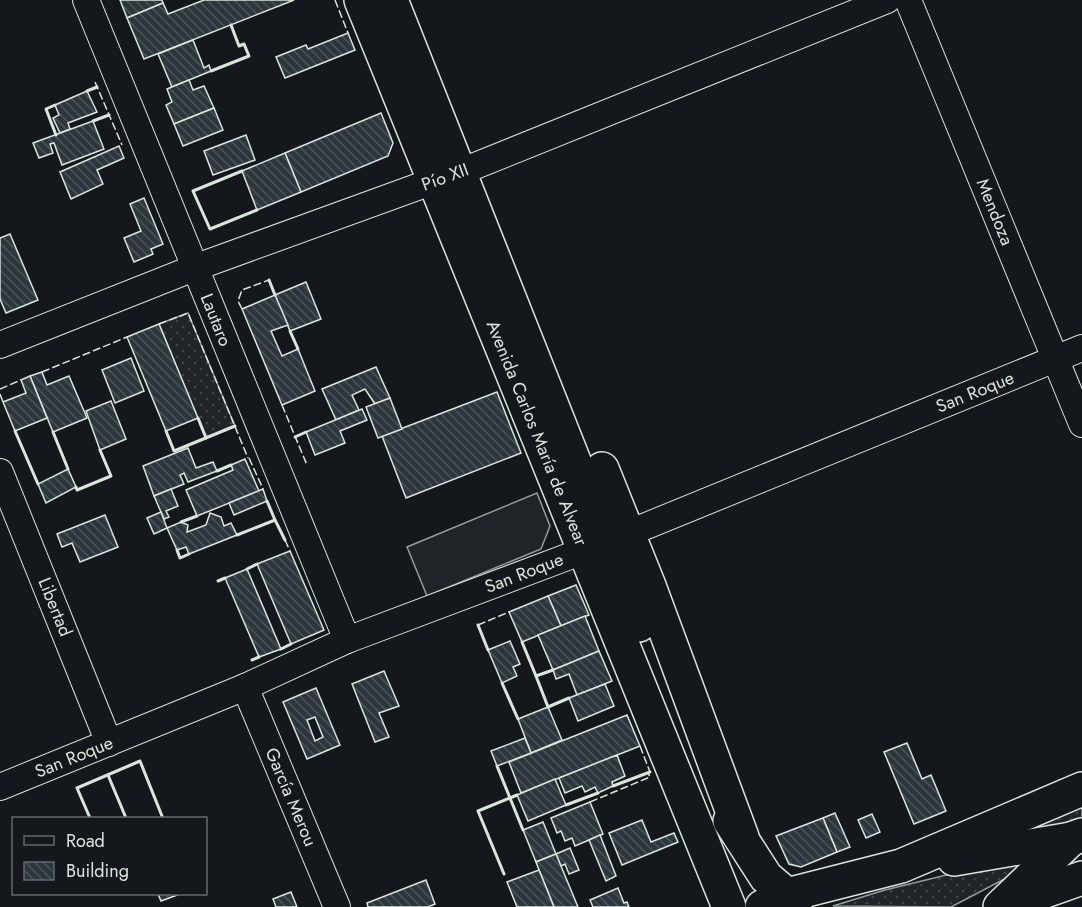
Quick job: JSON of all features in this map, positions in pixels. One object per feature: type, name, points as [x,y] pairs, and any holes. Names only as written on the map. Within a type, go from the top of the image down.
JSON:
[{"type":"main road","name":"Avenida Carlos María de Alvear","points":[[361,0],[457,172],[696,772],[714,866]]},
{"type":"main road","name":"Avenida Carlos María de Alvear","points":[[391,0],[457,172],[606,542],[742,837]]},
{"type":"main road","name":"Avenida Carlos María de Alvear","points":[[412,0],[457,172]]},
{"type":"main road","name":"Avenida Carlos María de Alvear","points":[[606,542],[729,907]]},
{"type":"main road","name":"Avenida Carlos María de Alvear","points":[[696,772],[742,837],[782,903]]},
{"type":"main road","points":[[782,903],[901,866],[1082,789]]},
{"type":"main road","points":[[901,866],[1077,837]]},
{"type":"main road","points":[[1001,907],[1077,837]]},
{"type":"main road","points":[[1001,907],[1082,878]]},
{"type":"street","name":"Lautaro","points":[[86,0],[347,640]]},
{"type":"street","name":"Pío XII","points":[[0,345],[194,267],[457,172],[887,0]]},
{"type":"street","name":"Mendoza","points":[[908,0],[1082,424]]},
{"type":"street","name":"San Roque","points":[[0,787],[245,687],[347,640],[606,542],[1082,348]]},
{"type":"street","name":"Libertad","points":[[0,472],[109,743]]},
{"type":"street","name":"García Merou","points":[[245,687],[337,907]]},
{"type":"shaded area","points":[[188,313],[235,426],[206,438],[159,324]]},
{"type":"shaded area","points":[[537,493],[550,526],[541,549],[427,596],[407,547]]},
{"type":"shaded area","points":[[1082,801],[1082,822],[965,848]]},
{"type":"shaded area","points":[[1036,853],[1037,862],[951,907],[833,906],[885,890]]},
{"type":"building","points":[[120,0],[162,0],[163,3],[127,18]]},
{"type":"building","points":[[204,0],[294,0],[144,59],[127,18],[163,3],[168,14]]},
{"type":"building","points":[[348,33],[355,50],[285,78],[276,57],[306,45],[308,49]]},
{"type":"building","points":[[193,40],[204,68],[209,65],[211,71],[172,87],[158,54]]},
{"type":"building","points":[[189,80],[193,90],[204,86],[214,108],[174,124],[166,105],[172,102],[167,89]]},
{"type":"building","points":[[87,91],[97,112],[68,123],[70,129],[60,133],[53,118],[59,115],[55,105]]},
{"type":"building","points":[[214,108],[223,130],[183,146],[174,124]]},
{"type":"building","points":[[381,113],[393,143],[388,156],[301,192],[285,153]]},
{"type":"building","points":[[93,121],[104,149],[62,165],[54,143],[50,144],[53,153],[39,158],[33,143]]},
{"type":"building","points":[[246,135],[255,160],[213,175],[204,151]]},
{"type":"building","points":[[119,146],[124,158],[97,170],[103,184],[71,199],[60,172]]},
{"type":"building","points":[[285,153],[301,192],[257,210],[242,171]]},
{"type":"building","points":[[144,198],[163,244],[151,249],[153,254],[134,262],[124,238],[141,231],[130,204]]},
{"type":"building","points":[[10,234],[38,300],[6,313],[0,299],[0,238]]},
{"type":"building","points":[[306,282],[321,319],[290,331],[275,295]]},
{"type":"building","points":[[275,295],[288,325],[271,331],[282,356],[298,349],[315,391],[282,405],[242,309]]},
{"type":"building","points":[[159,324],[198,418],[166,431],[127,337]]},
{"type":"building","points":[[131,358],[144,391],[115,403],[102,370]]},
{"type":"building","points":[[376,367],[390,398],[375,404],[365,389],[352,395],[359,410],[336,420],[322,389]]},
{"type":"building","points":[[42,372],[47,385],[69,376],[87,418],[53,432],[30,376]]},
{"type":"building","points":[[30,376],[47,418],[15,431],[3,402],[26,393],[21,380]]},
{"type":"building","points":[[497,392],[521,453],[406,498],[382,436]]},
{"type":"building","points":[[390,398],[402,429],[378,438],[366,407]]},
{"type":"building","points":[[111,401],[126,439],[100,450],[86,411]]},
{"type":"building","points":[[362,409],[367,420],[340,431],[345,443],[315,455],[306,432]]},
{"type":"building","points":[[188,448],[196,468],[213,462],[217,471],[188,482],[184,473],[180,475],[184,484],[154,496],[143,466]]},
{"type":"building","points":[[245,459],[259,491],[197,516],[186,490],[233,470],[231,465]]},
{"type":"building","points":[[68,469],[76,487],[46,503],[38,484]]},
{"type":"building","points":[[171,489],[178,506],[166,511],[169,517],[164,519],[154,496]]},
{"type":"building","points":[[263,489],[267,501],[234,515],[229,503]]},
{"type":"building","points":[[161,512],[167,528],[154,534],[147,518]]},
{"type":"building","points":[[210,513],[221,517],[224,526],[231,523],[237,535],[189,554],[186,547],[177,550],[167,528],[181,522],[188,525],[187,532],[206,525]]},
{"type":"building","points":[[105,515],[118,547],[80,562],[72,543],[62,547],[57,534]]},
{"type":"building","points":[[290,551],[324,630],[291,644],[257,564]]},
{"type":"building","points":[[247,569],[281,649],[259,657],[225,578]]},
{"type":"building","points":[[576,585],[589,615],[561,626],[548,596]]},
{"type":"building","points":[[548,596],[561,626],[522,642],[509,612]]},
{"type":"building","points":[[585,616],[599,651],[553,670],[538,635]]},
{"type":"building","points":[[510,641],[520,664],[513,667],[517,676],[502,683],[488,650]]},
{"type":"building","points":[[599,651],[612,681],[577,695],[569,674],[556,679],[553,670]]},
{"type":"building","points":[[384,671],[399,706],[379,713],[389,737],[375,742],[352,684]]},
{"type":"building","points":[[605,684],[614,706],[578,721],[569,698]]},
{"type":"building","points":[[316,688],[340,745],[307,759],[283,702]],"holes":[[[315,717],[323,737],[315,741],[307,720]]]},
{"type":"building","points":[[548,707],[562,740],[531,753],[518,719]]},
{"type":"building","points":[[627,715],[640,746],[521,793],[509,762]]},
{"type":"building","points":[[525,738],[531,753],[497,766],[491,751]]},
{"type":"building","points":[[907,743],[922,779],[931,775],[946,811],[914,824],[884,752]]},
{"type":"building","points":[[617,755],[625,776],[612,782],[613,786],[598,793],[595,787],[585,792],[582,786],[565,793],[559,778]]},
{"type":"building","points":[[555,779],[566,805],[528,821],[517,795]]},
{"type":"building","points":[[590,802],[603,834],[575,846],[572,838],[565,841],[561,831],[557,833],[551,818]]},
{"type":"building","points":[[835,813],[850,847],[837,852],[823,818]]},
{"type":"building","points":[[872,814],[880,832],[866,838],[858,820]]},
{"type":"building","points":[[823,818],[837,852],[801,867],[789,864],[776,836]]},
{"type":"building","points":[[642,820],[651,842],[674,833],[678,842],[622,865],[609,833]]},
{"type":"building","points":[[543,822],[556,854],[536,862],[523,830]]},
{"type":"building","points":[[600,835],[616,876],[606,881],[589,840]]},
{"type":"building","points":[[570,848],[579,870],[569,874],[565,864],[561,866],[556,854]]},
{"type":"building","points":[[556,854],[578,907],[554,907],[536,862]]},
{"type":"building","points":[[539,870],[554,907],[517,907],[507,882]]},
{"type":"building","points":[[426,880],[435,904],[428,907],[368,907],[367,903]]},
{"type":"building","points":[[618,888],[624,903],[627,902],[629,907],[593,907],[590,900]]},
{"type":"building","points":[[291,892],[297,907],[276,907],[273,899]]},
{"type":"building","points":[[158,895],[177,895],[161,901]]},
{"type":"fence","points":[[335,0],[348,33]]},
{"type":"fence","points":[[95,82],[122,145]]},
{"type":"fence","points":[[242,309],[238,301],[242,290],[269,280]]},
{"type":"fence","points":[[159,324],[188,313],[248,458]]},
{"type":"fence","points":[[42,372],[127,337]]},
{"type":"fence","points":[[0,389],[21,380]]},
{"type":"fence","points":[[0,394],[3,402]]},
{"type":"fence","points":[[282,405],[307,465]]},
{"type":"fence","points":[[249,458],[263,489]]},
{"type":"fence","points":[[285,540],[290,551]]},
{"type":"fence","points":[[478,625],[509,612]]},
{"type":"fence","points":[[640,746],[650,772]]},
{"type":"fence","points":[[590,802],[650,777],[648,773]]},
{"type":"wall","points":[[211,71],[249,56],[244,44],[239,46],[231,25]]},
{"type":"wall","points":[[87,91],[97,87]]},
{"type":"wall","points":[[55,105],[46,109],[56,135]]},
{"type":"wall","points":[[93,121],[109,115]]},
{"type":"wall","points":[[242,171],[193,191],[210,229],[257,210]]},
{"type":"wall","points":[[269,280],[275,295]]},
{"type":"wall","points":[[290,331],[298,349]]},
{"type":"wall","points":[[198,418],[206,438]]},
{"type":"wall","points":[[166,431],[174,451],[235,426]]},
{"type":"wall","points":[[15,431],[38,484]]},
{"type":"wall","points":[[53,432],[68,469]]},
{"type":"wall","points":[[295,437],[306,432]]},
{"type":"wall","points":[[76,487],[77,490],[111,476],[100,450]]},
{"type":"wall","points":[[217,471],[231,465]]},
{"type":"wall","points":[[237,535],[275,520],[267,501]]},
{"type":"wall","points":[[181,522],[197,516]]},
{"type":"wall","points":[[275,520],[285,540]]},
{"type":"wall","points":[[177,550],[180,558],[189,554]]},
{"type":"wall","points":[[247,569],[257,564]]},
{"type":"wall","points":[[218,581],[225,578]]},
{"type":"wall","points":[[478,625],[488,650]]},
{"type":"wall","points":[[522,642],[536,676],[553,670]]},
{"type":"wall","points":[[281,649],[291,644]]},
{"type":"wall","points":[[252,660],[259,657]]},
{"type":"wall","points":[[536,676],[548,707],[569,698]]},
{"type":"wall","points":[[502,683],[518,719]]},
{"type":"wall","points":[[90,817],[77,788],[140,761],[162,816]]},
{"type":"wall","points":[[497,766],[510,798],[517,795]]},
{"type":"wall","points":[[613,786],[650,772]]},
{"type":"wall","points":[[108,775],[126,817]]},
{"type":"wall","points":[[566,805],[598,793]]},
{"type":"wall","points":[[504,874],[478,811],[510,798],[523,830]]}]
